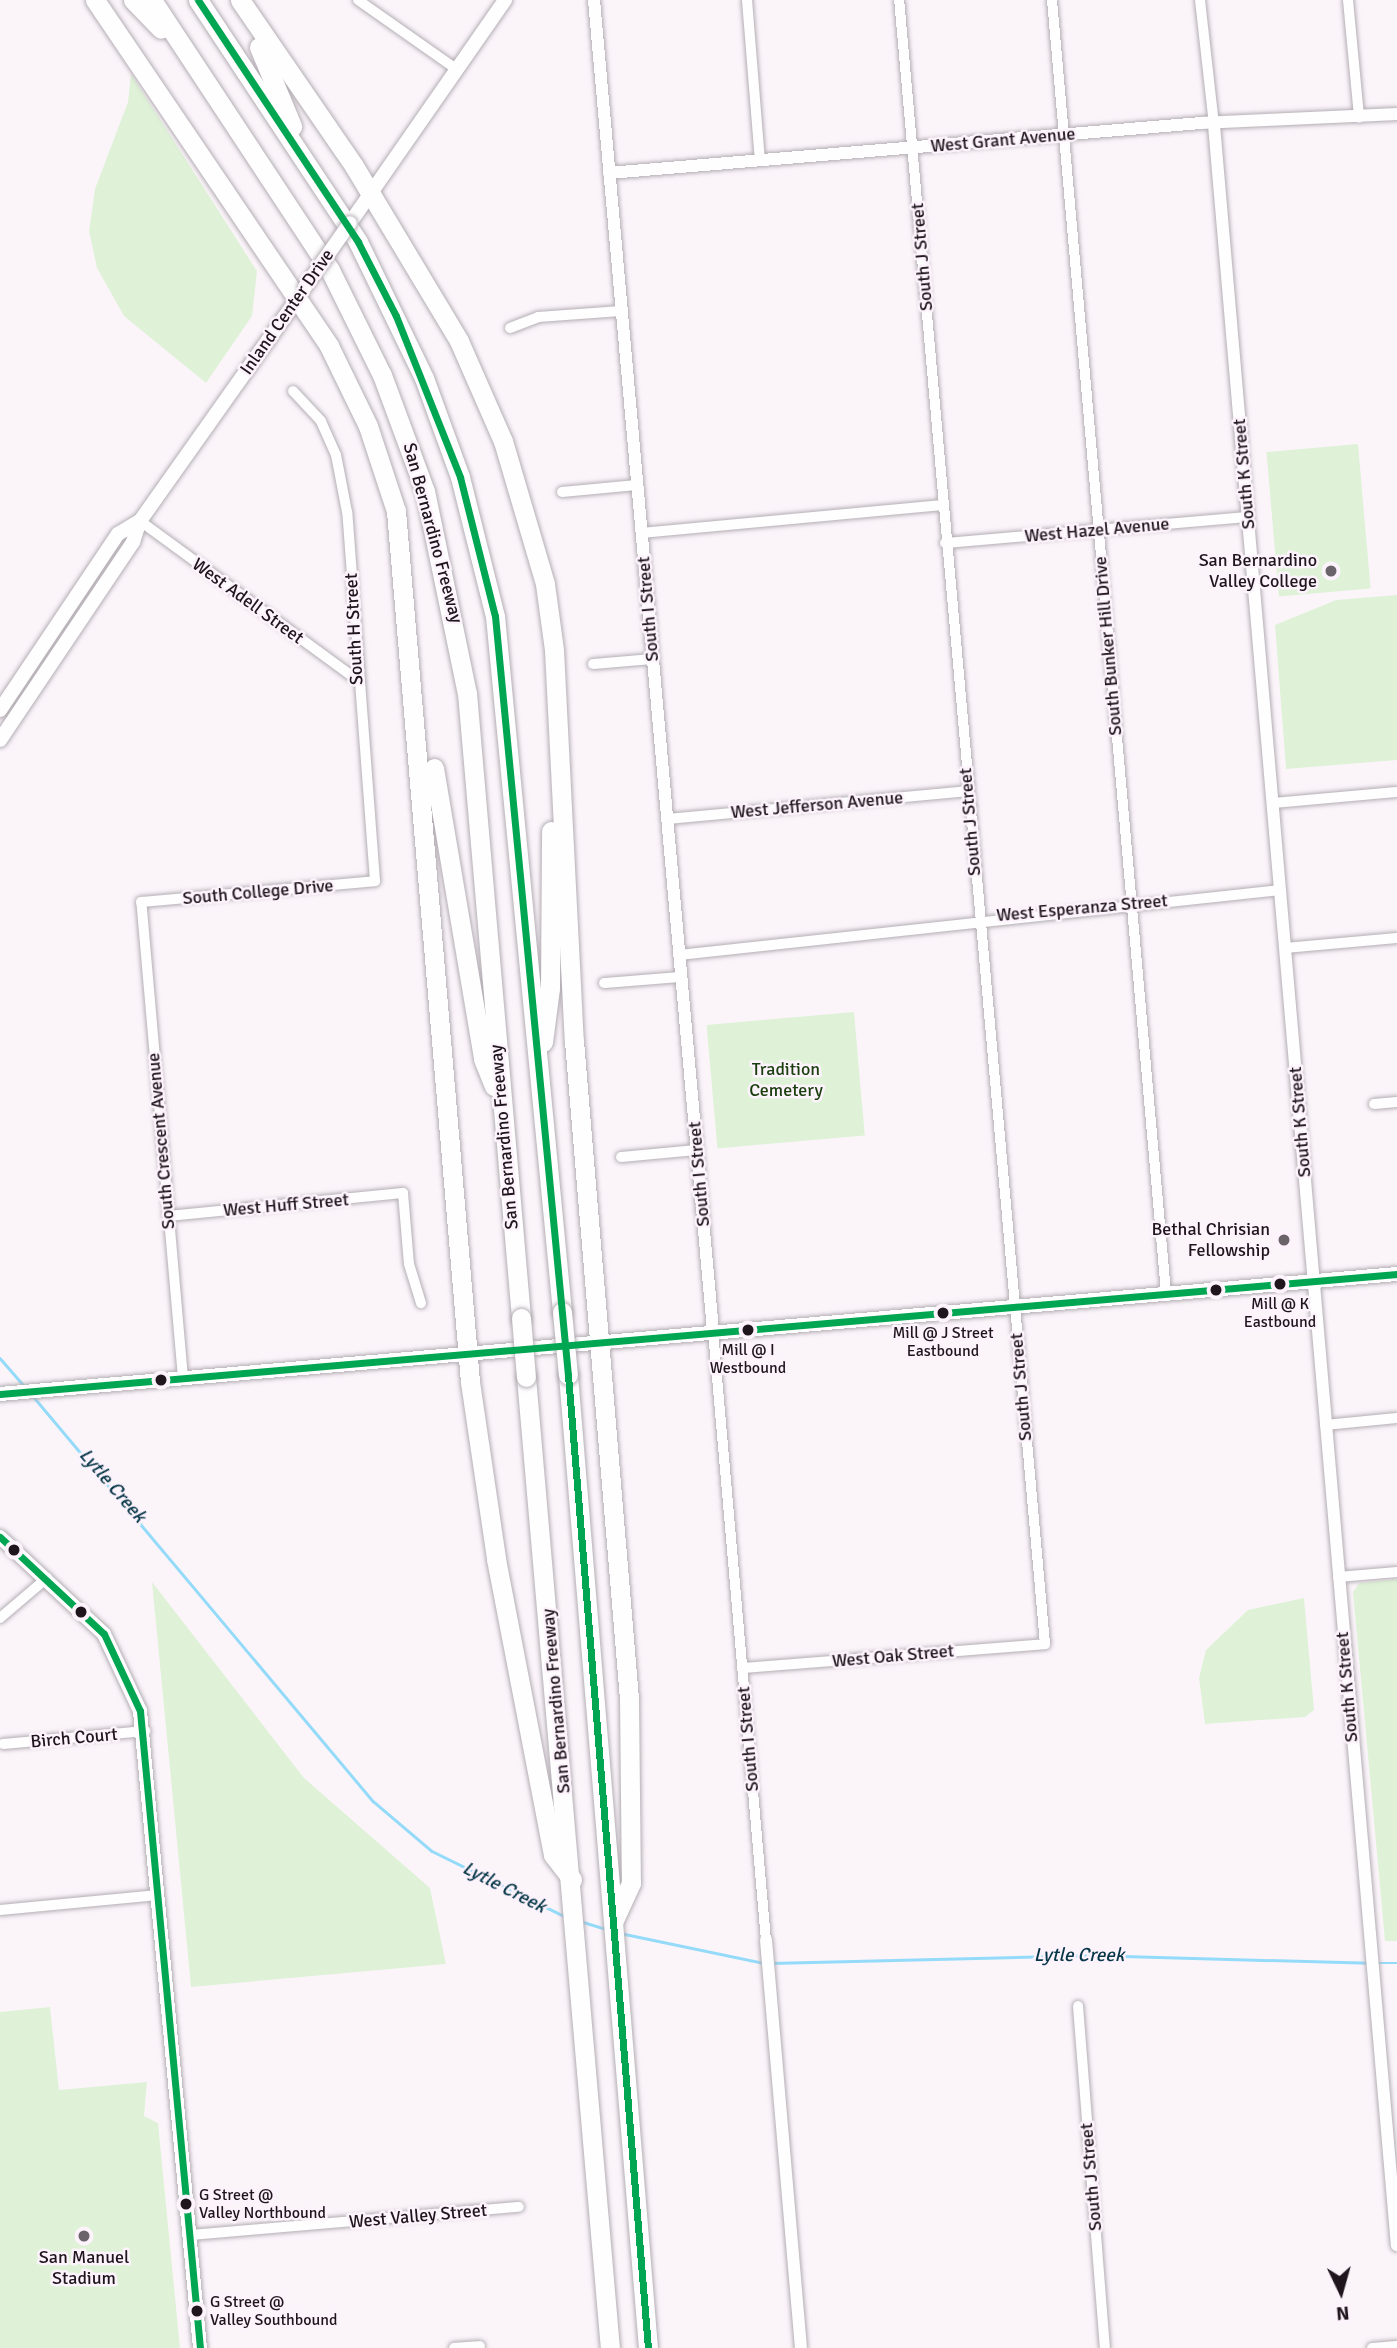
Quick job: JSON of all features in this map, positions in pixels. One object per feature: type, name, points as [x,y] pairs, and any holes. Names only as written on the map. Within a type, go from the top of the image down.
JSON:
[{"type":"highway","points":[[95,0],[300,295],[368,426],[396,511],[481,1045],[501,1102]]},
{"type":"highway","points":[[133,0],[193,63]]},
{"type":"highway","name":"San Bernardino Freeway","points":[[152,0],[296,214],[349,306],[425,491],[467,693],[501,1102],[578,1947],[610,2348]]},
{"type":"highway","name":"San Bernardino Freeway","points":[[198,0],[300,150],[396,316],[460,477],[495,617],[538,1078],[621,1882],[614,1920],[648,2348]]},
{"type":"highway","points":[[238,0],[279,85],[300,150]]},
{"type":"highway","points":[[238,0],[300,89],[366,200],[459,341],[524,504],[554,650],[574,1041],[602,1341],[629,1699],[621,1882]]},
{"type":"highway","points":[[524,504],[549,725],[550,988],[538,1078]]},
{"type":"highway","points":[[405,564],[470,1354],[496,1559],[553,1855],[572,1879]]},
{"type":"highway","points":[[599,2348],[607,2316]]},
{"type":"main road","name":"Inland Center Drive","points":[[0,740],[133,542],[140,521],[505,0]]},
{"type":"main road","name":"Inland Center Drive","points":[[0,710],[118,534],[140,521]]},
{"type":"main road","points":[[0,1394],[1395,1271]]},
{"type":"main road","points":[[0,1536],[104,1634],[135,1694],[145,1731],[200,2348]]},
{"type":"street","points":[[358,0],[456,69]]},
{"type":"street","name":"South I Street","points":[[594,0],[801,2348]]},
{"type":"street","points":[[747,0],[761,160]]},
{"type":"street","name":"South J Street","points":[[899,0],[978,926],[1045,1644]]},
{"type":"street","name":"South Bunker Hill Drive","points":[[1052,0],[1166,1292]]},
{"type":"street","name":"South K Street","points":[[1200,0],[1214,125],[1397,2245]]},
{"type":"street","points":[[1348,0],[1359,117]]},
{"type":"street","name":"West Grant Avenue","points":[[609,173],[1063,135],[1397,114]]},
{"type":"street","points":[[510,328],[538,317],[621,311]]},
{"type":"street","name":"South H Street","points":[[293,391],[321,421],[336,455],[347,512],[357,680],[375,881]]},
{"type":"street","points":[[562,492],[637,485]]},
{"type":"street","points":[[641,533],[943,505]]},
{"type":"street","name":"West Hazel Avenue","points":[[946,543],[1248,517]]},
{"type":"street","name":"West Adell Street","points":[[140,521],[357,680]]},
{"type":"street","points":[[593,664],[653,659]]},
{"type":"street","name":"West Jefferson Avenue","points":[[667,819],[967,791]]},
{"type":"street","points":[[1273,803],[1397,792]]},
{"type":"street","name":"South College Drive","points":[[141,902],[375,881]]},
{"type":"street","name":"West Esperanza Street","points":[[679,955],[978,926],[987,917],[1280,890]]},
{"type":"street","name":"South Crescent Avenue","points":[[141,902],[183,1378]]},
{"type":"street","points":[[1284,948],[1397,938]]},
{"type":"street","points":[[604,983],[681,977]]},
{"type":"street","points":[[1374,1104],[1397,1102]]},
{"type":"street","points":[[621,1157],[697,1150]]},
{"type":"street","name":"West Huff Street","points":[[168,1216],[403,1194],[409,1265],[421,1303]]},
{"type":"street","points":[[1325,1425],[1397,1418]]},
{"type":"street","points":[[1338,1577],[1397,1572]]},
{"type":"street","points":[[0,1618],[47,1578]]},
{"type":"street","name":"West Oak Street","points":[[742,1668],[1045,1644]]},
{"type":"street","name":"Birch Court","points":[[3,1744],[145,1731]]},
{"type":"street","points":[[0,1910],[159,1895]]},
{"type":"street","name":"South J Street","points":[[1078,2006],[1105,2348]]},
{"type":"street","name":"West Valley Street","points":[[190,2235],[519,2207]]},
{"type":"street","points":[[454,2348],[480,2346]]},
{"type":"street","points":[[1372,2348],[1397,2346]]},
{"type":"green space","points":[[131,74],[257,271],[252,316],[206,383],[124,316],[97,268],[89,231],[95,189],[128,102]]},
{"type":"green space","points":[[1358,444],[1371,588],[1279,596],[1266,452]]},
{"type":"green space","points":[[1397,595],[1397,760],[1286,769],[1275,625],[1336,600]]},
{"type":"green space","name":"Tradition Cemetery","points":[[854,1012],[865,1136],[717,1148],[707,1025]]},
{"type":"green space","points":[[1397,1579],[1397,1941],[1385,1941],[1353,1592],[1359,1583]]},
{"type":"green space","points":[[152,1582],[304,1778],[430,1888],[446,1964],[191,1987]]},
{"type":"green space","points":[[1304,1598],[1314,1710],[1305,1717],[1205,1724],[1199,1678],[1206,1650],[1248,1610]]},
{"type":"green space","name":"San Manuel Stadium","points":[[50,2007],[59,2090],[147,2082],[144,2116],[158,2123],[180,2348],[0,2348],[0,2012]]},
{"type":"waterway","name":"Lytle Creek","points":[[0,1358],[24,1386]]},
{"type":"waterway","name":"Lytle Creek","points":[[33,1396],[373,1801],[432,1851],[564,1916]]},
{"type":"waterway","name":"Lytle Creek","points":[[580,1921],[607,1929]]},
{"type":"waterway","name":"Lytle Creek","points":[[620,1933],[764,1963]]},
{"type":"waterway","name":"Lytle Creek","points":[[771,1963],[1088,1955],[1369,1963]]},
{"type":"waterway","name":"Lytle Creek","points":[[1376,1963],[1397,1963]]},
{"type":"transit line","points":[[198,0],[358,242],[396,316],[460,477],[495,616],[568,1375],[648,2348]]},
{"type":"transit line","points":[[0,1394],[1397,1274]]},
{"type":"transit line","points":[[0,1537],[104,1634],[140,1711],[200,2348]]},
{"type":"place","name":"San Bernardino Valley College","points":[[1331,571]]},
{"type":"place","name":"Bethal Chrisian Fellowship","points":[[1284,1240]]},
{"type":"place","name":"Mill @ K Eastbound","points":[[1280,1284]]},
{"type":"place","name":"Mill @ J Street Eastbound","points":[[943,1313]]},
{"type":"place","name":"Mill @ I Westbound","points":[[748,1330]]},
{"type":"place","name":"G Street @ Valley Northbound","points":[[186,2204]]},
{"type":"place","name":"San Manuel Stadium","points":[[84,2236]]},
{"type":"place","name":"G Street @ Valley Southbound","points":[[197,2311]]}]
